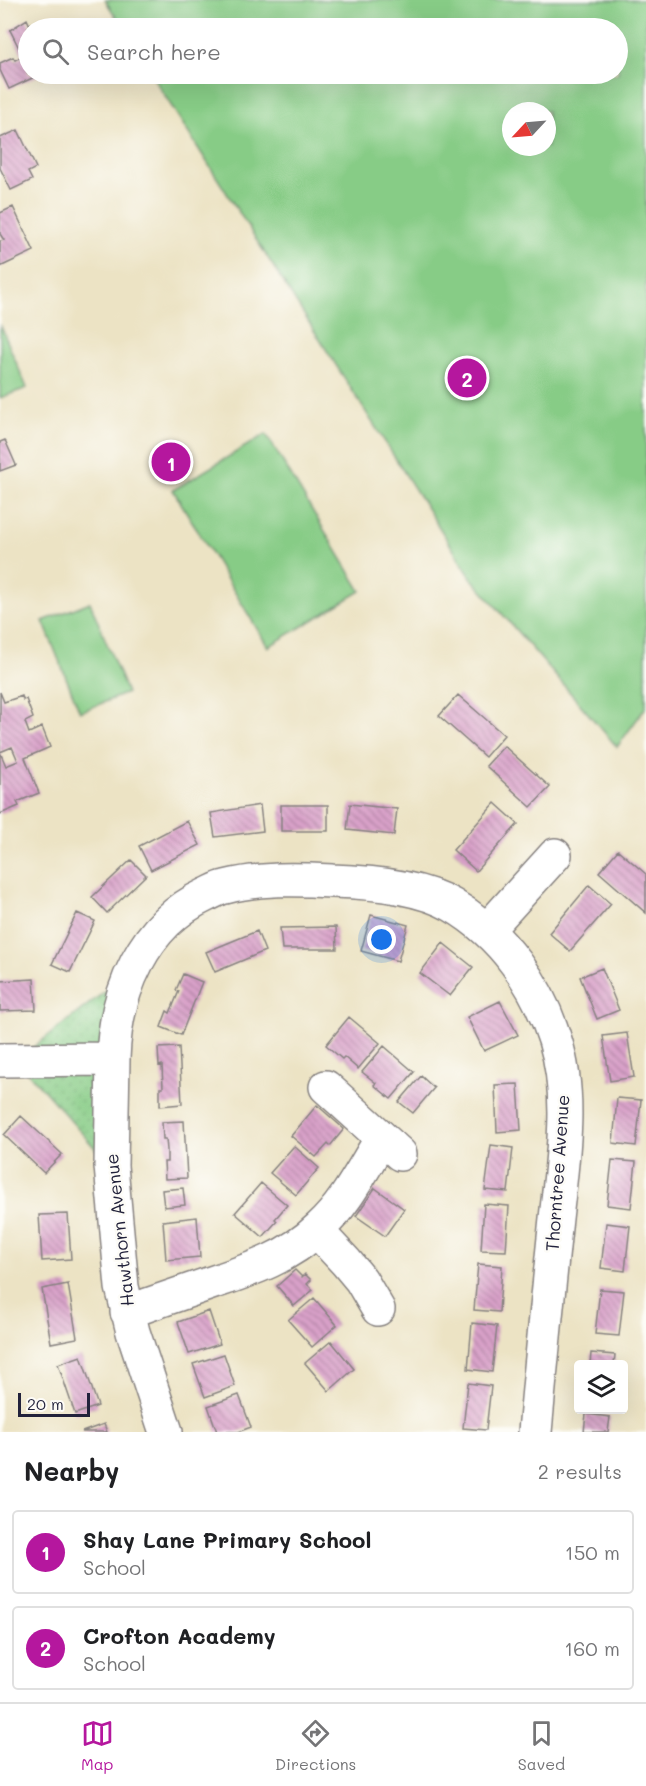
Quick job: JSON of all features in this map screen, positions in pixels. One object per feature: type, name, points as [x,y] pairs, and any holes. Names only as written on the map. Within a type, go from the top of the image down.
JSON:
[{"type":"street","points":[[487,930],[555,855]]},
{"type":"street","name":"Thorntree Avenue","points":[[113,1059],[114,1033],[121,1001],[134,969],[151,938],[163,923],[179,910],[222,887],[275,880],[370,882],[409,890],[451,904],[487,930],[508,952],[528,979],[555,1040],[563,1070],[565,1102],[562,1150],[535,1432]]},
{"type":"street","points":[[0,1060],[113,1059]]},
{"type":"street","name":"Hawthorn Avenue","points":[[113,1059],[111,1166],[121,1277],[127,1312],[166,1432]]},
{"type":"street","points":[[127,1312],[283,1256],[317,1231],[337,1209],[391,1146],[326,1087]]},
{"type":"street","points":[[317,1231],[361,1280],[378,1309]]},
{"type":"green space","points":[[105,0],[646,0],[646,707],[617,747],[472,579],[157,84],[628,84],[628,18],[117,18]]},
{"type":"green space","points":[[0,324],[27,388],[0,398]]},
{"type":"green space","points":[[266,434],[361,591],[268,647],[173,490]]},
{"type":"green space","points":[[90,602],[127,693],[80,712],[43,621]]},
{"type":"green space","points":[[134,969],[111,1166],[17,1060]]},
{"type":"building","points":[[18,25],[18,46],[10,30]]},
{"type":"building","points":[[13,57],[15,60],[18,58],[20,84],[9,89],[0,70],[0,63]]},
{"type":"building","points":[[18,130],[36,168],[28,172],[32,180],[11,190],[0,168],[0,138]]},
{"type":"building","points":[[13,207],[34,251],[0,267],[0,241],[4,240],[0,234],[0,213]]},
{"type":"building","points":[[5,440],[16,465],[0,471],[0,442]]},
{"type":"building","points":[[0,692],[4,702],[22,696],[23,700],[26,699],[33,718],[25,722],[29,733],[42,727],[50,747],[25,758],[39,793],[17,802],[19,806],[0,814],[0,752]],"holes":[[[12,747],[18,761],[6,766],[0,752]]]},
{"type":"building","points":[[458,695],[504,735],[485,757],[439,716]]},
{"type":"building","points":[[504,746],[550,787],[531,807],[486,766]]},
{"type":"building","points":[[495,803],[518,824],[476,871],[453,850]]},
{"type":"building","points":[[350,804],[397,809],[394,835],[347,830]]},
{"type":"building","points":[[260,805],[263,831],[215,837],[211,813]]},
{"type":"building","points":[[281,805],[328,805],[328,831],[281,831]]},
{"type":"building","points":[[187,821],[200,845],[151,870],[139,846]]},
{"type":"building","points":[[618,850],[646,874],[646,913],[599,872]]},
{"type":"building","points":[[131,860],[146,875],[107,913],[92,897]]},
{"type":"building","points":[[589,885],[611,904],[570,951],[549,933]]},
{"type":"building","points":[[77,913],[95,921],[70,972],[52,964]]},
{"type":"building","points":[[371,915],[408,925],[398,961],[361,951]]},
{"type":"building","points":[[336,927],[337,949],[282,949],[280,928]]},
{"type":"building","points":[[257,931],[265,951],[215,972],[206,952]]},
{"type":"building","points":[[443,943],[473,967],[450,996],[420,973]]},
{"type":"building","points":[[602,968],[619,1010],[597,1019],[580,977]]},
{"type":"building","points":[[183,974],[202,982],[181,1035],[161,1027],[167,1011],[170,1013]]},
{"type":"building","points":[[34,979],[36,1010],[0,1011],[0,981]]},
{"type":"building","points":[[500,1001],[518,1035],[484,1051],[467,1017]]},
{"type":"building","points":[[349,1017],[380,1043],[358,1069],[326,1045]]},
{"type":"building","points":[[627,1033],[634,1077],[610,1081],[603,1036]]},
{"type":"building","points":[[384,1046],[414,1072],[391,1099],[362,1072]]},
{"type":"building","points":[[179,1047],[182,1104],[160,1106],[160,1088],[163,1088],[162,1065],[159,1066],[158,1048]]},
{"type":"building","points":[[421,1076],[434,1088],[413,1113],[399,1102]]},
{"type":"building","points":[[518,1084],[521,1130],[497,1132],[495,1085]]},
{"type":"building","points":[[617,1098],[641,1100],[636,1146],[613,1143]]},
{"type":"building","points":[[317,1105],[344,1129],[330,1146],[328,1144],[316,1157],[291,1136]]},
{"type":"building","points":[[21,1116],[62,1154],[44,1173],[4,1135]]},
{"type":"building","points":[[184,1121],[187,1178],[165,1179],[164,1162],[167,1162],[167,1150],[166,1139],[163,1139],[162,1122]]},
{"type":"building","points":[[491,1145],[513,1148],[508,1192],[485,1190]]},
{"type":"building","points":[[294,1146],[319,1168],[296,1195],[270,1173]]},
{"type":"building","points":[[612,1160],[636,1162],[631,1208],[607,1205]]},
{"type":"building","points":[[261,1183],[287,1205],[263,1237],[235,1213]]},
{"type":"building","points":[[183,1188],[185,1205],[164,1207],[162,1190]]},
{"type":"building","points":[[375,1188],[404,1209],[385,1236],[356,1216]]},
{"type":"building","points":[[484,1204],[509,1206],[506,1251],[481,1250]]},
{"type":"building","points":[[68,1214],[71,1259],[42,1261],[39,1215]]},
{"type":"building","points":[[197,1217],[200,1257],[166,1260],[163,1221]]},
{"type":"building","points":[[606,1223],[630,1226],[625,1271],[601,1268]]},
{"type":"building","points":[[478,1264],[502,1266],[499,1312],[474,1310]]},
{"type":"building","points":[[295,1270],[302,1277],[305,1274],[311,1280],[307,1284],[313,1290],[294,1306],[277,1286]]},
{"type":"building","points":[[68,1284],[77,1338],[51,1343],[42,1289]]},
{"type":"building","points":[[600,1289],[624,1291],[619,1336],[595,1334]]},
{"type":"building","points":[[314,1298],[337,1325],[312,1347],[288,1320]]},
{"type":"building","points":[[209,1311],[220,1344],[189,1354],[178,1322]]},
{"type":"building","points":[[472,1323],[497,1326],[492,1372],[468,1369]]},
{"type":"building","points":[[331,1341],[354,1369],[329,1391],[305,1363]]},
{"type":"building","points":[[591,1353],[615,1355],[614,1360],[590,1360]]},
{"type":"building","points":[[224,1354],[235,1386],[205,1397],[193,1364]]},
{"type":"building","points":[[81,1356],[98,1406],[75,1414],[58,1364]]},
{"type":"building","points":[[468,1383],[491,1386],[486,1430],[463,1428]]},
{"type":"building","points":[[239,1395],[251,1427],[238,1432],[217,1432],[208,1406]]},
{"type":"building","points":[[586,1414],[610,1417],[608,1432],[584,1432]]},
{"type":"building","points":[[104,1424],[107,1432],[82,1432]]},
{"type":"place","name":"Crofton Academy","points":[[467,378]]},
{"type":"place","name":"Shay Lane Primary School","points":[[171,462]]}]
